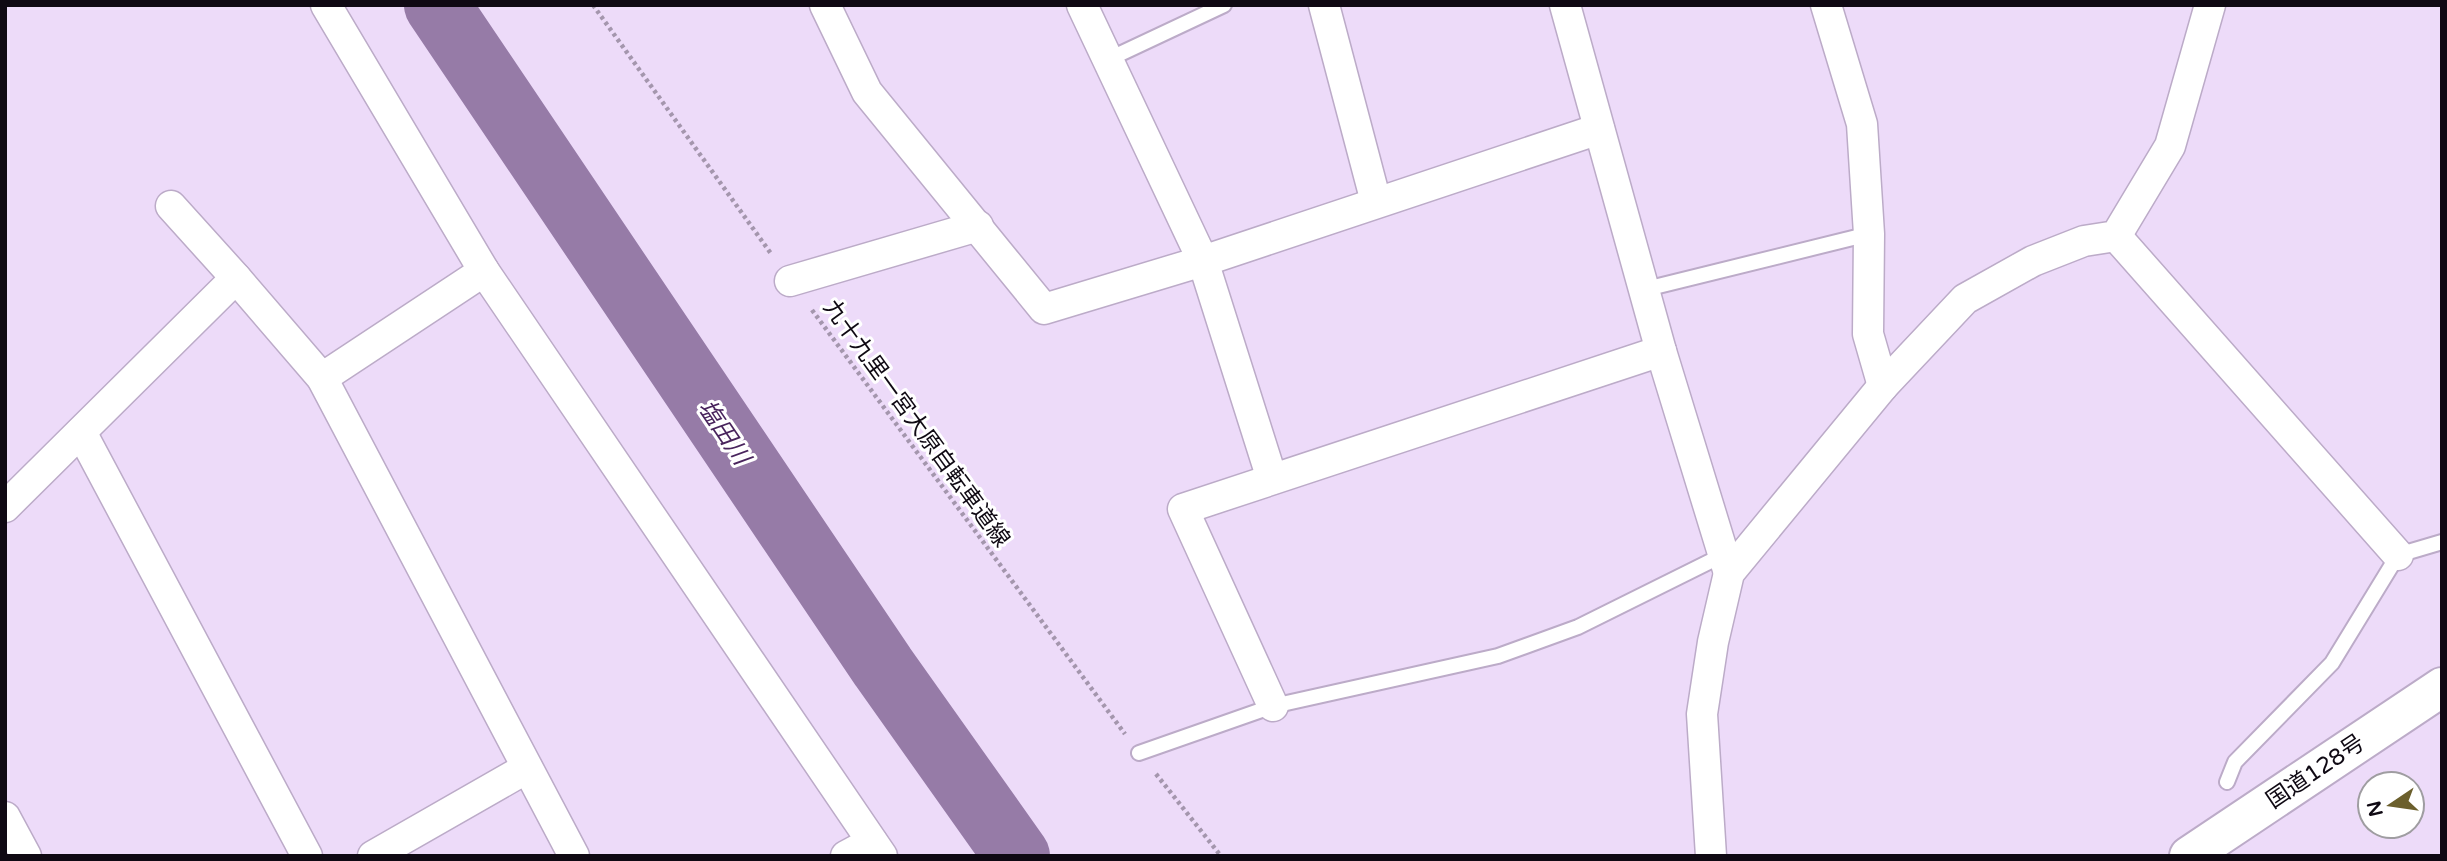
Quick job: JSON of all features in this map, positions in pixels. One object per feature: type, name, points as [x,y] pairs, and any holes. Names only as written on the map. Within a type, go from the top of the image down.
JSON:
[{"type":"highway","name":"国道128号","points":[[2210,846],[2442,688]]},
{"type":"street","points":[[326,5],[484,271],[867,851]]},
{"type":"street","points":[[825,5],[867,92],[1044,309],[1203,261],[1599,129]]},
{"type":"street","points":[[1082,5],[1203,261],[1272,478]]},
{"type":"street","points":[[1324,5],[1376,202]]},
{"type":"street","points":[[1565,5],[1646,289],[1661,351],[1726,564],[1702,714],[1711,856]]},
{"type":"street","points":[[1826,5],[1862,124],[1868,234],[1868,334],[1884,386]]},
{"type":"street","points":[[2116,236],[2170,145],[2210,5]]},
{"type":"street","points":[[170,206],[322,378],[574,856]]},
{"type":"street","points":[[790,281],[978,226]]},
{"type":"street","points":[[1726,564],[1965,299],[2033,261],[2084,241],[2116,236]]},
{"type":"street","points":[[2116,236],[2398,555]]},
{"type":"street","points":[[322,378],[484,271]]},
{"type":"street","points":[[5,508],[236,278]]},
{"type":"street","points":[[1273,706],[1183,509],[1661,351]]},
{"type":"street","points":[[81,432],[307,856]]},
{"type":"street","points":[[373,856],[527,768]]},
{"type":"street","points":[[5,817],[26,856]]},
{"type":"lane","points":[[1107,60],[1224,5]]},
{"type":"lane","points":[[1646,289],[1868,234]]},
{"type":"lane","points":[[2227,782],[2235,762],[2332,663],[2398,555],[2442,542]]},
{"type":"lane","points":[[1139,753],[1273,706],[1498,656],[1578,627],[1726,564]]},
{"type":"path","name":"九十九里一宮大原自転車道線","points":[[593,5],[790,281],[1139,753],[1221,856]]},
{"type":"waterway","name":"塩田川","points":[[437,5],[883,667],[1017,856]]}]
